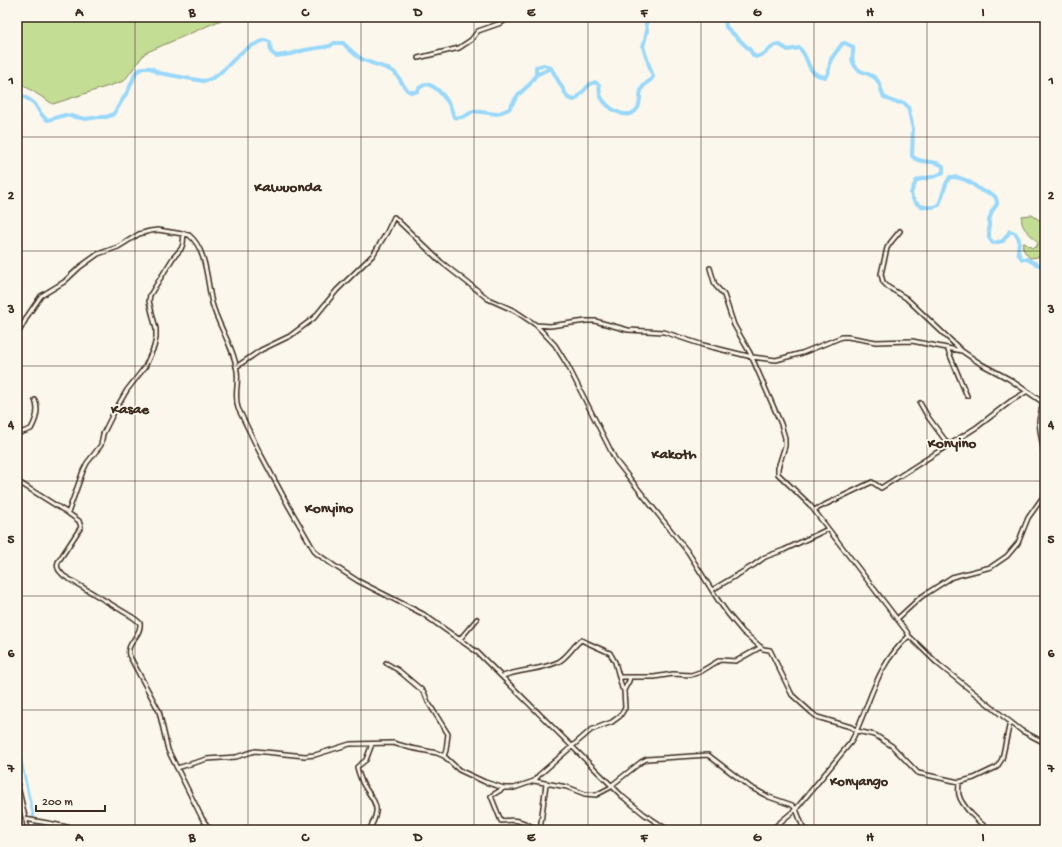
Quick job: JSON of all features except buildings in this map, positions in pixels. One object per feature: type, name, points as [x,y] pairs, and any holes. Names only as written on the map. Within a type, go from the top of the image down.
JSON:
[{"type":"street","points":[[418,58],[459,48],[471,40],[478,31],[501,23],[511,17]]},
{"type":"street","points":[[236,367],[261,350],[290,336],[314,318],[337,290],[373,255],[394,217],[441,262],[482,295],[533,321],[555,345],[568,366],[616,461],[688,552],[728,614],[743,632],[763,649],[770,650],[790,691],[795,698],[817,717],[847,726],[857,731],[875,735],[886,741],[918,773],[959,782],[974,778],[1000,764],[1010,722]]},
{"type":"street","points":[[17,334],[41,296],[64,282],[80,267],[98,254],[118,247],[144,232],[158,230],[184,233],[192,237],[201,253],[206,267],[212,303],[232,352],[238,377],[236,400],[238,408],[259,451],[314,550],[333,565],[358,581],[414,608],[477,652],[634,807],[668,830]]},
{"type":"street","points":[[900,231],[887,248],[881,274],[883,282],[888,287],[906,298],[962,351],[1044,401],[1039,425],[1045,460]]},
{"type":"street","points":[[68,513],[87,463],[100,445],[103,434],[127,390],[145,367],[150,356],[156,338],[154,320],[149,301],[150,294],[173,258],[181,249],[184,233]]},
{"type":"street","points":[[710,268],[715,285],[724,295],[734,325],[752,357],[786,438],[784,452],[778,468],[778,474],[814,510],[907,632],[908,636],[931,659],[1010,722],[1022,731],[1045,743]]},
{"type":"street","points":[[536,325],[550,326],[595,321],[628,330],[664,332],[703,345],[752,357],[776,360],[810,351],[836,339],[848,337],[876,342],[912,341],[962,351]]},
{"type":"street","points":[[947,348],[967,396]]},
{"type":"street","points":[[814,510],[872,482],[882,488],[977,426],[1011,400],[1026,392]]},
{"type":"street","points":[[17,434],[31,429],[35,421],[37,404],[35,400]]},
{"type":"street","points":[[920,403],[928,417],[948,444]]},
{"type":"street","points":[[17,481],[79,521],[81,527],[58,562],[58,569],[64,576],[140,623],[140,629],[128,651],[159,711],[167,746],[177,768],[202,818],[210,830]]},
{"type":"street","points":[[897,619],[921,597],[952,577],[991,566],[1007,556],[1018,543],[1028,518],[1045,494]]},
{"type":"street","points":[[712,590],[754,565],[764,557],[784,550],[828,529]]},
{"type":"street","points":[[460,639],[477,619]]},
{"type":"street","points":[[772,830],[796,810],[805,796],[842,755],[857,731],[870,694],[884,666],[891,654],[908,636]]},
{"type":"street","points":[[503,676],[514,672],[560,662],[581,640],[610,653],[615,662],[622,688],[624,690],[625,708],[620,716],[612,722],[591,730],[538,775],[534,781]]},
{"type":"street","points":[[620,677],[654,677],[673,674],[691,674],[700,672],[720,660],[736,661],[761,647]]},
{"type":"street","points":[[386,664],[398,670],[424,692],[428,702],[448,734],[448,741],[444,756]]},
{"type":"street","points":[[624,690],[630,677]]},
{"type":"street","points":[[177,768],[207,759],[236,757],[255,751],[305,756],[315,755],[350,744],[393,743],[444,756],[459,770],[485,782],[504,788],[514,788],[534,781],[567,787],[585,794],[596,796],[647,759],[708,755],[750,787],[769,797],[792,805],[796,810],[804,830]]},
{"type":"street","points":[[369,830],[373,823],[376,808],[356,767],[366,760],[372,744]]},
{"type":"street","points":[[17,782],[28,830]]},
{"type":"street","points":[[959,782],[958,794],[960,799],[976,819],[989,830]]},
{"type":"street","points":[[504,788],[491,796],[501,821],[512,819],[517,820],[540,830],[546,784]]},
{"type":"street","points":[[25,819],[80,830]]},
{"type":"green space","points":[[17,17],[228,17],[145,53],[124,81],[53,104],[23,85],[17,86]]},
{"type":"green space","points":[[1032,215],[1045,224],[1045,256],[1030,258],[1023,249],[1023,242],[1032,248],[1036,247],[1038,243],[1024,228],[1022,224],[1022,216]]},
{"type":"waterway","points":[[17,93],[34,103],[41,114],[48,120],[65,115],[86,119],[106,117],[115,112],[129,89],[136,72],[143,68],[151,68],[159,73],[203,81],[209,80],[220,73],[238,55],[265,40],[270,42],[271,52],[276,56],[330,46],[334,43],[343,43],[360,58],[394,72],[409,91],[418,91],[419,88],[426,84],[434,87],[447,101],[454,117],[464,116],[473,111],[497,114],[509,109],[518,95],[530,84],[536,75],[536,67],[544,65],[551,68],[568,98],[574,100],[576,99],[590,84],[595,82],[599,85],[601,97],[612,109],[623,114],[628,114],[633,113],[637,109],[640,93],[644,85],[653,77],[643,47],[647,31],[645,17]]},
{"type":"waterway","points":[[725,17],[726,27],[756,57],[764,54],[776,45],[780,45],[788,50],[799,48],[803,52],[814,73],[825,77],[828,74],[831,59],[842,44],[845,43],[853,47],[852,60],[857,69],[871,75],[877,80],[884,97],[894,102],[904,103],[908,107],[913,129],[912,156],[919,160],[936,163],[943,166],[943,172],[940,174],[916,181],[911,193],[912,198],[922,206],[930,207],[939,205],[950,177],[958,177],[966,180],[982,191],[993,195],[997,200],[997,204],[992,211],[989,220],[989,238],[993,243],[1003,241],[1010,231],[1015,233],[1019,239],[1018,253],[1022,259],[1027,259],[1045,267]]},
{"type":"waterway","points":[[536,75],[551,68]]},
{"type":"waterway","points":[[1045,293],[1042,299],[1045,305]]},
{"type":"waterway","points":[[17,742],[34,819]]},
{"type":"waterway","points":[[35,823],[37,830]]},
{"type":"district","name":"Kawuonda","points":[[288,186]]},
{"type":"district","name":"Kasae","points":[[130,408]]},
{"type":"district","name":"Konyino","points":[[952,442]]},
{"type":"district","name":"Kakoth","points":[[674,453]]},
{"type":"district","name":"Konyino","points":[[329,507]]},
{"type":"district","name":"Konyango","points":[[859,780]]}]
